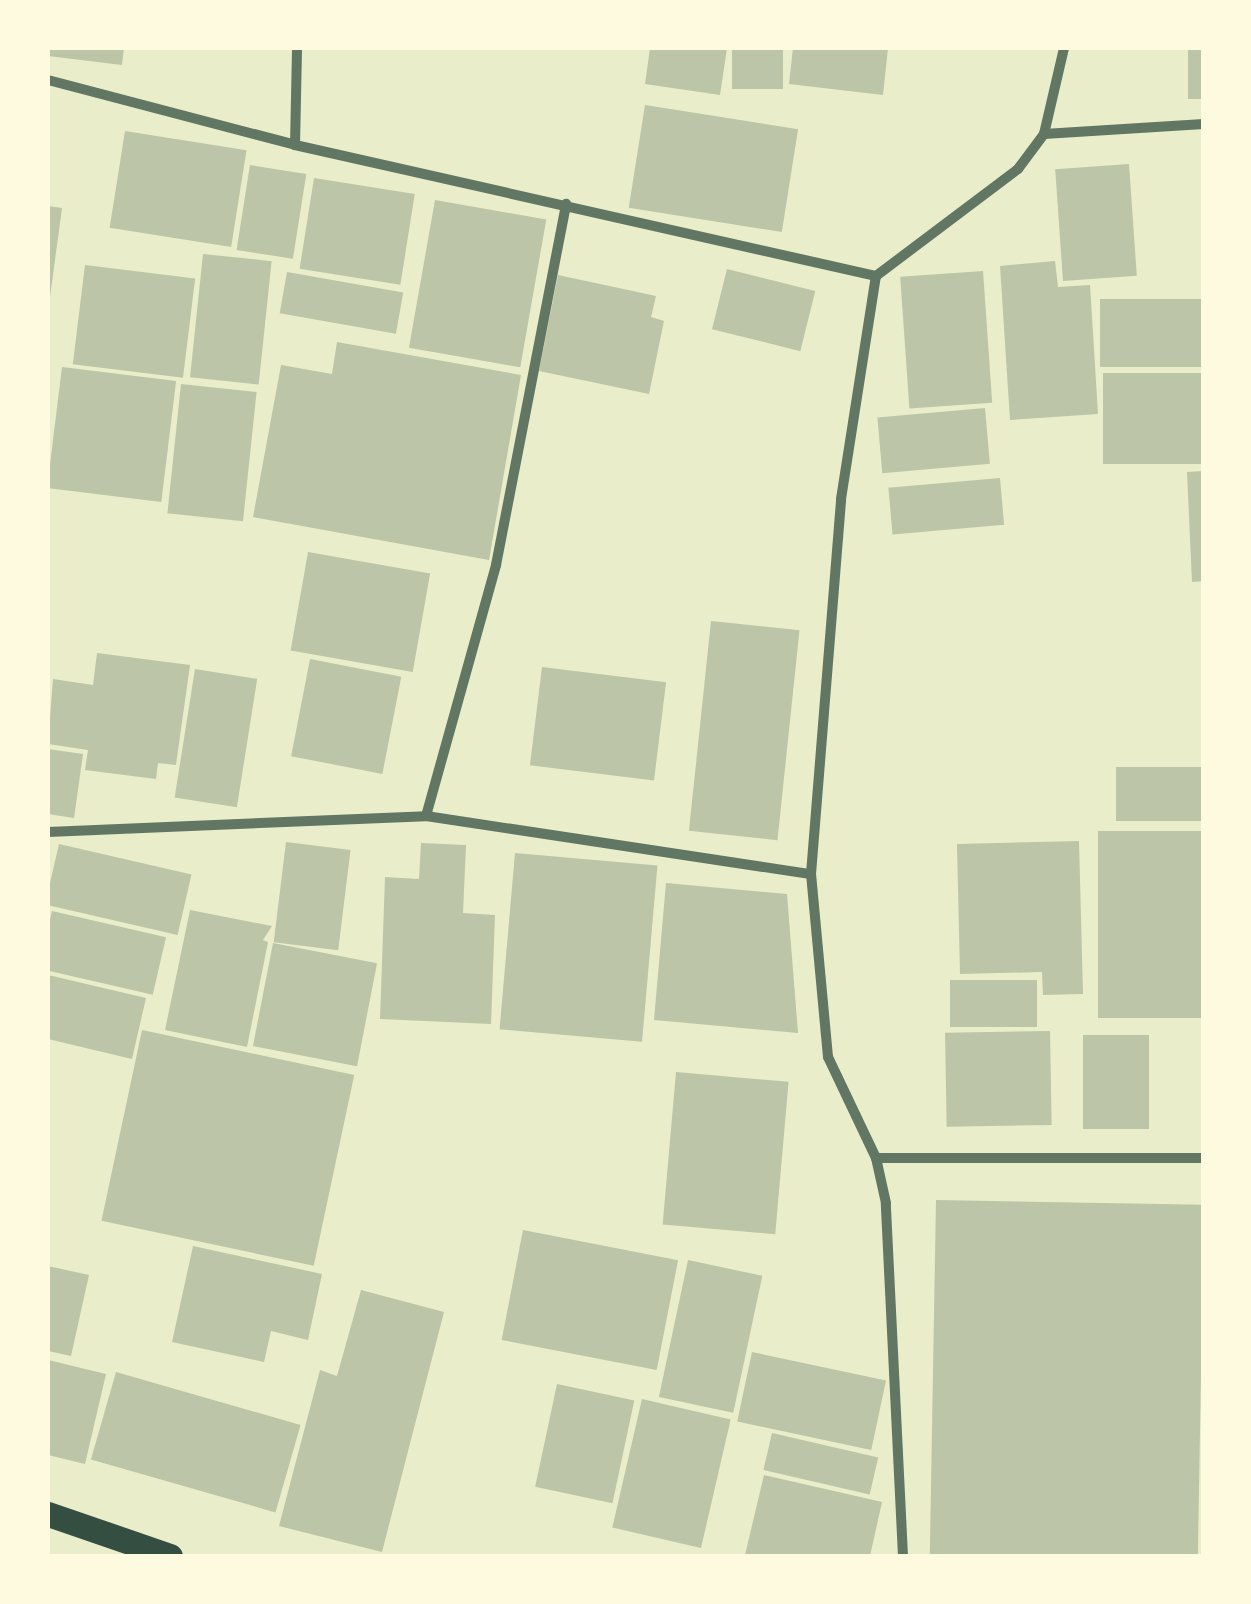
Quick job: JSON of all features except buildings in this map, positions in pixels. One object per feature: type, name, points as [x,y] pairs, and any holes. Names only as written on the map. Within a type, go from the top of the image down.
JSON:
[{"type":"main road","points":[[48,1514],[170,1556]]},
{"type":"street","points":[[294,146],[297,48]]},
{"type":"street","points":[[902,1556],[890,1254],[876,1158],[828,1057],[811,874],[840,499],[876,276],[1018,169],[1044,134],[1064,48]]},
{"type":"street","points":[[48,80],[294,146],[876,276]]},
{"type":"street","points":[[1044,134],[1204,124]]},
{"type":"street","points":[[426,816],[496,565],[566,204]]},
{"type":"street","points":[[48,832],[426,816],[811,874]]},
{"type":"street","points":[[876,1158],[1204,1158]]}]
